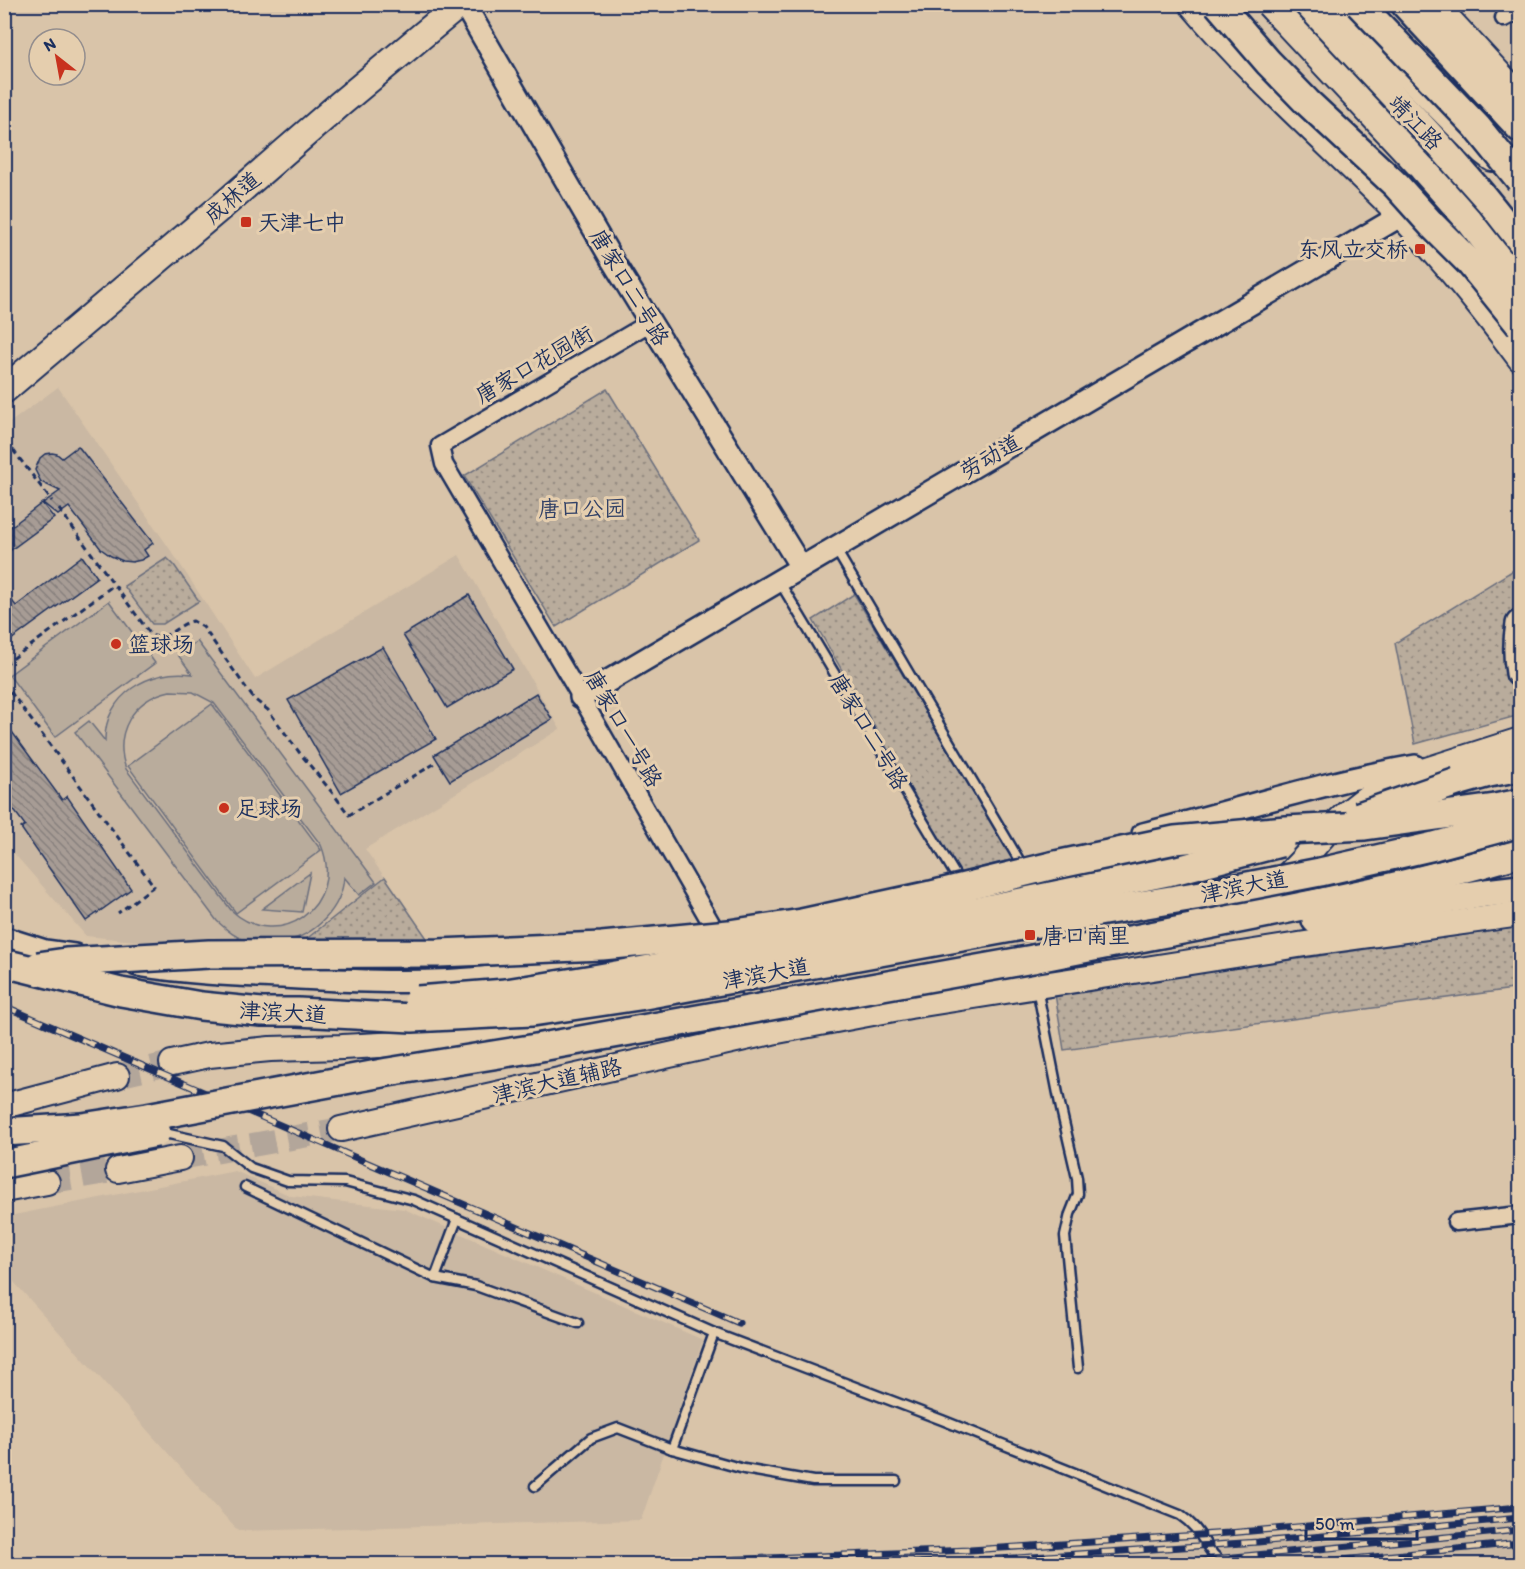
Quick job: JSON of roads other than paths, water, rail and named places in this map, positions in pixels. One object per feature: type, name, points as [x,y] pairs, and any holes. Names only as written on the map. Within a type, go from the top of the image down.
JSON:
[{"type":"highway","points":[[1218,4],[1307,102],[1396,185],[1470,262],[1521,325]]},
{"type":"highway","name":"靖江路","points":[[1305,4],[1449,157],[1521,244]]},
{"type":"highway","name":"靖江路","points":[[1359,4],[1477,127],[1521,180]]},
{"type":"highway","points":[[1368,4],[1438,72],[1521,159]]},
{"type":"highway","points":[[1405,4],[1521,128]]},
{"type":"highway","points":[[1521,624],[1517,656],[1521,673]]},
{"type":"highway","points":[[298,1012],[506,993],[982,910],[1177,870],[1270,846],[1457,782],[1521,767]]},
{"type":"highway","points":[[4,970],[66,962],[209,954],[439,953],[602,946],[729,934],[802,923],[1175,840],[1286,830],[1365,826],[1521,803]]},
{"type":"highway","points":[[1320,872],[1521,809]]},
{"type":"highway","name":"津滨大道","points":[[4,963],[121,992],[201,1006],[262,1012],[412,1018],[532,1012],[684,988],[1200,895],[1320,872],[1521,823]]},
{"type":"highway","name":"津滨大道","points":[[524,1042],[1033,959],[1377,890],[1521,853]]},
{"type":"highway","points":[[1033,959],[1151,947],[1248,929],[1521,889]]},
{"type":"highway","points":[[4,1132],[82,1127],[125,1121],[387,1072],[524,1042]]},
{"type":"highway","points":[[4,1162],[195,1126],[356,1091],[524,1042]]},
{"type":"main road","name":"成林道","points":[[4,372],[446,4]]},
{"type":"main road","name":"成林道","points":[[4,390],[340,104],[462,4]]},
{"type":"main road","points":[[1191,4],[1278,97],[1425,241],[1484,310],[1521,359]]},
{"type":"main road","points":[[1269,4],[1454,204],[1521,284]]},
{"type":"main road","points":[[1337,4],[1483,152],[1516,179],[1521,180]]},
{"type":"main road","points":[[1435,4],[1521,96]]},
{"type":"main road","points":[[524,1042],[1167,922],[1237,905],[1257,898],[1274,888],[1328,831],[1355,806],[1377,790],[1398,779],[1521,740]]},
{"type":"main road","name":"津滨大道辅路","points":[[341,1129],[772,1032],[910,1006],[1305,944],[1521,914]]},
{"type":"main road","name":"津滨大道","points":[[172,1063],[210,1055],[270,1049],[524,1042]]},
{"type":"main road","points":[[4,1107],[117,1076]]},
{"type":"main road","points":[[118,1170],[180,1158]]},
{"type":"main road","points":[[4,1190],[46,1182]]},
{"type":"street","name":"唐家口二号路","points":[[462,4],[612,260],[801,567]]},
{"type":"street","points":[[1504,18],[1521,10]]},
{"type":"street","name":"劳动道","points":[[581,697],[1400,216]]},
{"type":"street","points":[[1484,310],[1521,284]]},
{"type":"street","name":"唐家口花园街","points":[[440,446],[651,322]]},
{"type":"street","name":"唐家口一号路","points":[[440,446],[444,464],[581,697],[772,1032]]},
{"type":"street","points":[[4,938],[45,951],[169,971],[346,981],[422,981],[489,977],[560,967],[660,945],[763,918],[866,902],[959,881],[1377,773],[1466,757]]},
{"type":"street","points":[[1456,1222],[1521,1215]]},
{"type":"lane","points":[[835,547],[1022,865]]},
{"type":"lane","name":"唐家口二号路","points":[[779,580],[959,881]]},
{"type":"lane","points":[[1037,986],[1077,1178],[1078,1194],[1065,1236],[1078,1368]]},
{"type":"lane","points":[[4,1162],[169,1134],[223,1146],[251,1168],[288,1181],[345,1182],[414,1200],[714,1333],[952,1424],[1180,1515],[1198,1530],[1213,1553],[1224,1564]]},
{"type":"lane","points":[[245,1187],[435,1278],[476,1286],[578,1323]]},
{"type":"lane","points":[[435,1278],[457,1219]]},
{"type":"lane","points":[[672,1449],[714,1333]]},
{"type":"lane","points":[[535,1486],[591,1438],[618,1428],[672,1449],[744,1469],[813,1481],[896,1481]]},
{"type":"tunnel","points":[[117,1076],[172,1063]]},
{"type":"tunnel","points":[[180,1158],[341,1129]]},
{"type":"tunnel","points":[[47,1182],[118,1170]]},
{"type":"railway","points":[[4,1006],[739,1323]]},
{"type":"railway","points":[[619,1564],[970,1550],[1229,1533],[1520,1507]]},
{"type":"railway","points":[[878,1564],[970,1561],[1258,1542],[1520,1518]]},
{"type":"railway","points":[[1160,1564],[1520,1530]]},
{"type":"railway","points":[[1300,1564],[1520,1543]]},
{"type":"place","name":"天津七中","points":[[246,222]]},
{"type":"place","name":"东风立交桥","points":[[1420,249]]},
{"type":"place","name":"篮球场","points":[[116,644]]},
{"type":"place","name":"足球场","points":[[224,808]]},
{"type":"place","name":"唐口南里","points":[[1030,935]]},
{"type":"park label","name":"唐口公园","points":[[582,508]]}]
